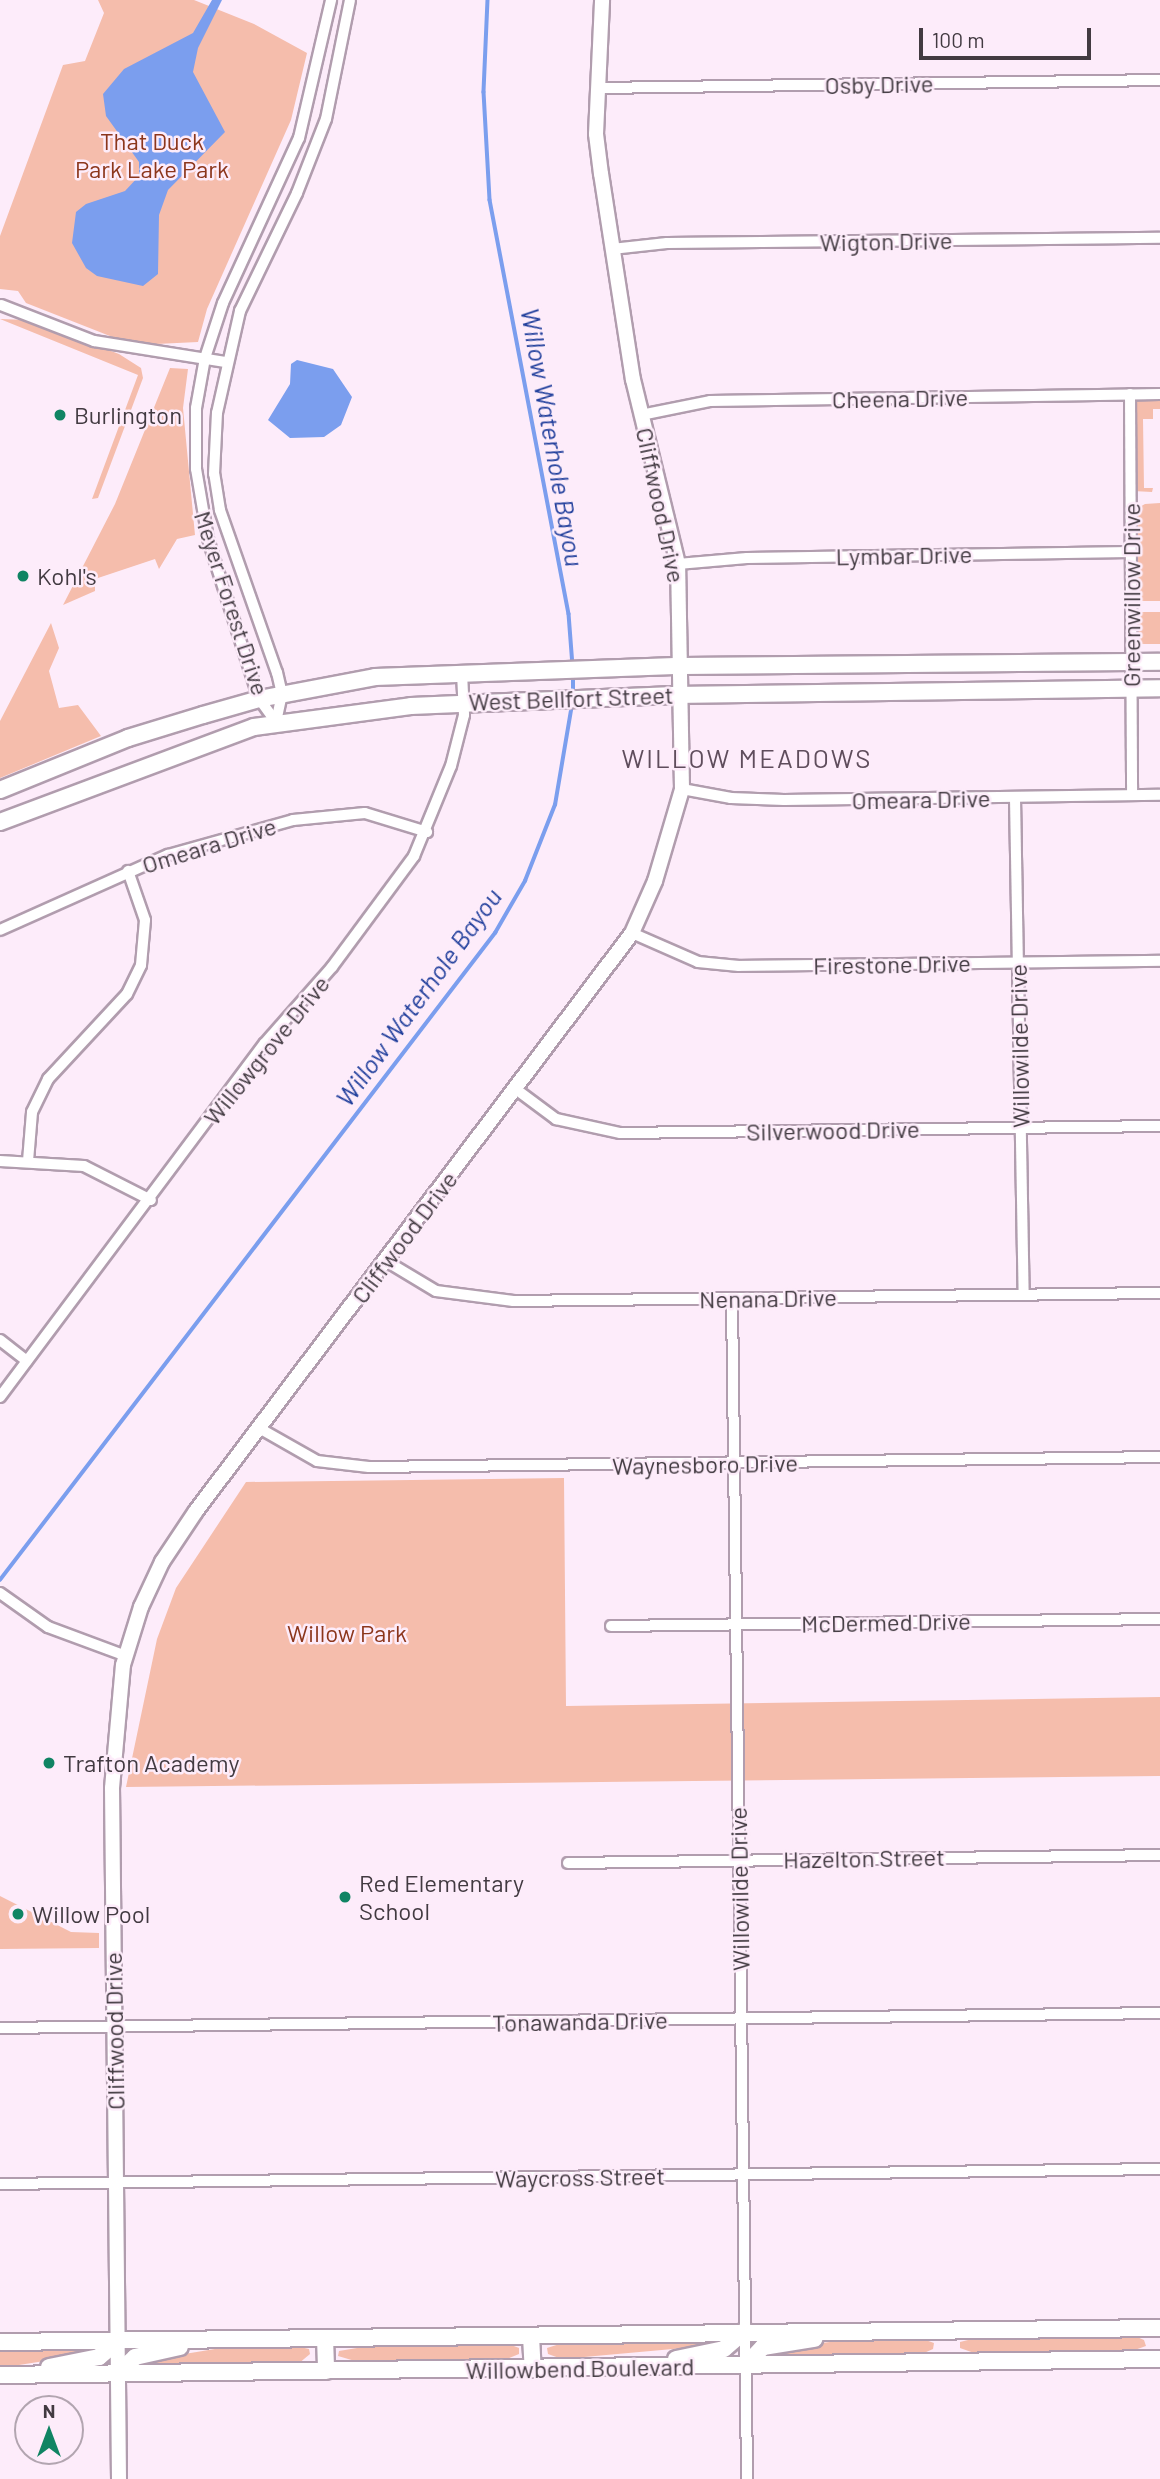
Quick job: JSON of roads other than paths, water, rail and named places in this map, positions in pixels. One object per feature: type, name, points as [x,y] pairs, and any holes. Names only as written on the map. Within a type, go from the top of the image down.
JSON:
[{"type":"main road","name":"West Bellfort Street","points":[[0,790],[128,738],[259,699],[375,677],[539,669],[682,666],[1160,662]]},
{"type":"main road","points":[[903,665],[905,691]]},
{"type":"main road","name":"West Bellfort Street","points":[[2,816],[144,765],[276,722],[464,701],[1160,688]]},
{"type":"main road","points":[[1159,2328],[1159,2359]]},
{"type":"main road","name":"Willowbend Boulevard","points":[[0,2342],[1159,2328]]},
{"type":"main road","points":[[643,2367],[724,2348],[745,2331]]},
{"type":"main road","points":[[746,2365],[763,2347],[862,2331]]},
{"type":"main road","points":[[947,2331],[947,2362]]},
{"type":"main road","points":[[531,2336],[533,2369]]},
{"type":"main road","points":[[325,2338],[326,2371]]},
{"type":"main road","points":[[118,2373],[135,2357],[214,2340]]},
{"type":"main road","points":[[5,2375],[99,2357],[118,2341]]},
{"type":"main road","name":"Willowbend Boulevard","points":[[5,2375],[1159,2359]]},
{"type":"street","name":"Meyer Forest Drive","points":[[276,722],[259,699],[208,539],[198,497],[195,447],[205,358],[245,255],[299,138],[331,0]]},
{"type":"street","name":"Meyer Forest Drive","points":[[276,722],[282,694],[225,534],[214,474],[214,444],[225,362],[240,312],[326,119],[350,0]]},
{"type":"street","name":"Cliffwood Drive","points":[[119,2479],[112,1787],[126,1656],[162,1562],[259,1428],[517,1090],[632,933],[655,881],[682,789],[684,695],[678,564],[642,415],[611,249],[596,134],[602,0]]},
{"type":"street","points":[[325,31],[344,35]]},
{"type":"street","name":"Osby Drive","points":[[597,88],[1160,80]]},
{"type":"street","name":"Wigton Drive","points":[[611,249],[667,243],[1160,238]]},
{"type":"street","points":[[245,255],[263,263]]},
{"type":"street","points":[[1,305],[94,341],[225,362]]},
{"type":"street","name":"Greenwillow Drive","points":[[1130,394],[1132,795]]},
{"type":"street","name":"Cheena Drive","points":[[642,415],[710,401],[1160,394]]},
{"type":"street","points":[[208,539],[225,534]]},
{"type":"street","name":"Lymbar Drive","points":[[678,564],[747,558],[1130,552]]},
{"type":"street","name":"Willowgrove Drive","points":[[0,1397],[151,1200],[265,1043],[381,903],[427,832],[451,766],[464,701],[462,673]]},
{"type":"street","name":"Omeara Drive","points":[[682,789],[784,800],[1160,795]]},
{"type":"street","name":"Willowilde Drive","points":[[1015,798],[1024,1295]]},
{"type":"street","name":"Omeara Drive","points":[[0,930],[128,871],[212,840],[321,815],[383,815],[427,832]]},
{"type":"street","points":[[28,1161],[32,1112],[48,1079],[127,994],[141,965],[145,920],[128,871]]},
{"type":"street","name":"Firestone Drive","points":[[632,933],[698,962],[739,967],[1160,961]]},
{"type":"street","name":"Silverwood Drive","points":[[517,1090],[556,1119],[620,1133],[1160,1126]]},
{"type":"street","points":[[0,1161],[84,1166],[151,1200]]},
{"type":"street","name":"Nenana Drive","points":[[386,1261],[436,1291],[474,1299],[1160,1293]]},
{"type":"street","name":"Willowilde Drive","points":[[732,1298],[747,2479]]},
{"type":"street","points":[[0,1340],[27,1361]]},
{"type":"street","name":"Waynesboro Drive","points":[[259,1428],[317,1461],[338,1466],[1160,1457]]},
{"type":"street","points":[[0,1593],[72,1639],[126,1656]]},
{"type":"street","name":"McDermed Drive","points":[[611,1626],[1160,1619]]},
{"type":"street","name":"Hazelton Street","points":[[568,1863],[1160,1855]]},
{"type":"street","name":"Tonawanda Drive","points":[[0,2028],[1160,2013]]},
{"type":"street","name":"Waycross Street","points":[[0,2184],[1160,2169]]},
{"type":"water","points":[[212,0],[222,0],[198,48],[193,72],[225,132],[168,190],[159,215],[158,274],[143,286],[97,276],[86,268],[72,243],[76,212],[86,204],[125,191],[139,176],[139,162],[106,116],[103,94],[124,69],[193,33]]},
{"type":"water","points":[[297,360],[333,369],[352,397],[341,425],[324,437],[290,438],[268,420],[290,384],[291,364]]},
{"type":"waterway","name":"Willow Waterhole Bayou","points":[[488,0],[484,92],[490,200],[569,614],[573,666]]},
{"type":"waterway","name":"Willow Waterhole Bayou","points":[[573,673],[573,694]]},
{"type":"waterway","name":"Willow Waterhole Bayou","points":[[0,1580],[495,933],[525,881],[555,805],[572,705]]},
{"type":"place","name":"Burlington","points":[[60,415]]},
{"type":"place","name":"Kohl's","points":[[23,576]]},
{"type":"place","name":"Trafton Academy","points":[[49,1763]]},
{"type":"place","name":"Red Elementary School","points":[[345,1897]]},
{"type":"place","name":"Willow Pool","points":[[18,1914]]},
{"type":"district","name":"WILLOW MEADOWS","points":[[747,758]]},
{"type":"park label","name":"That Duck Park Lake Park","points":[[152,155]]},
{"type":"park label","name":"Willow Park","points":[[347,1633]]}]
